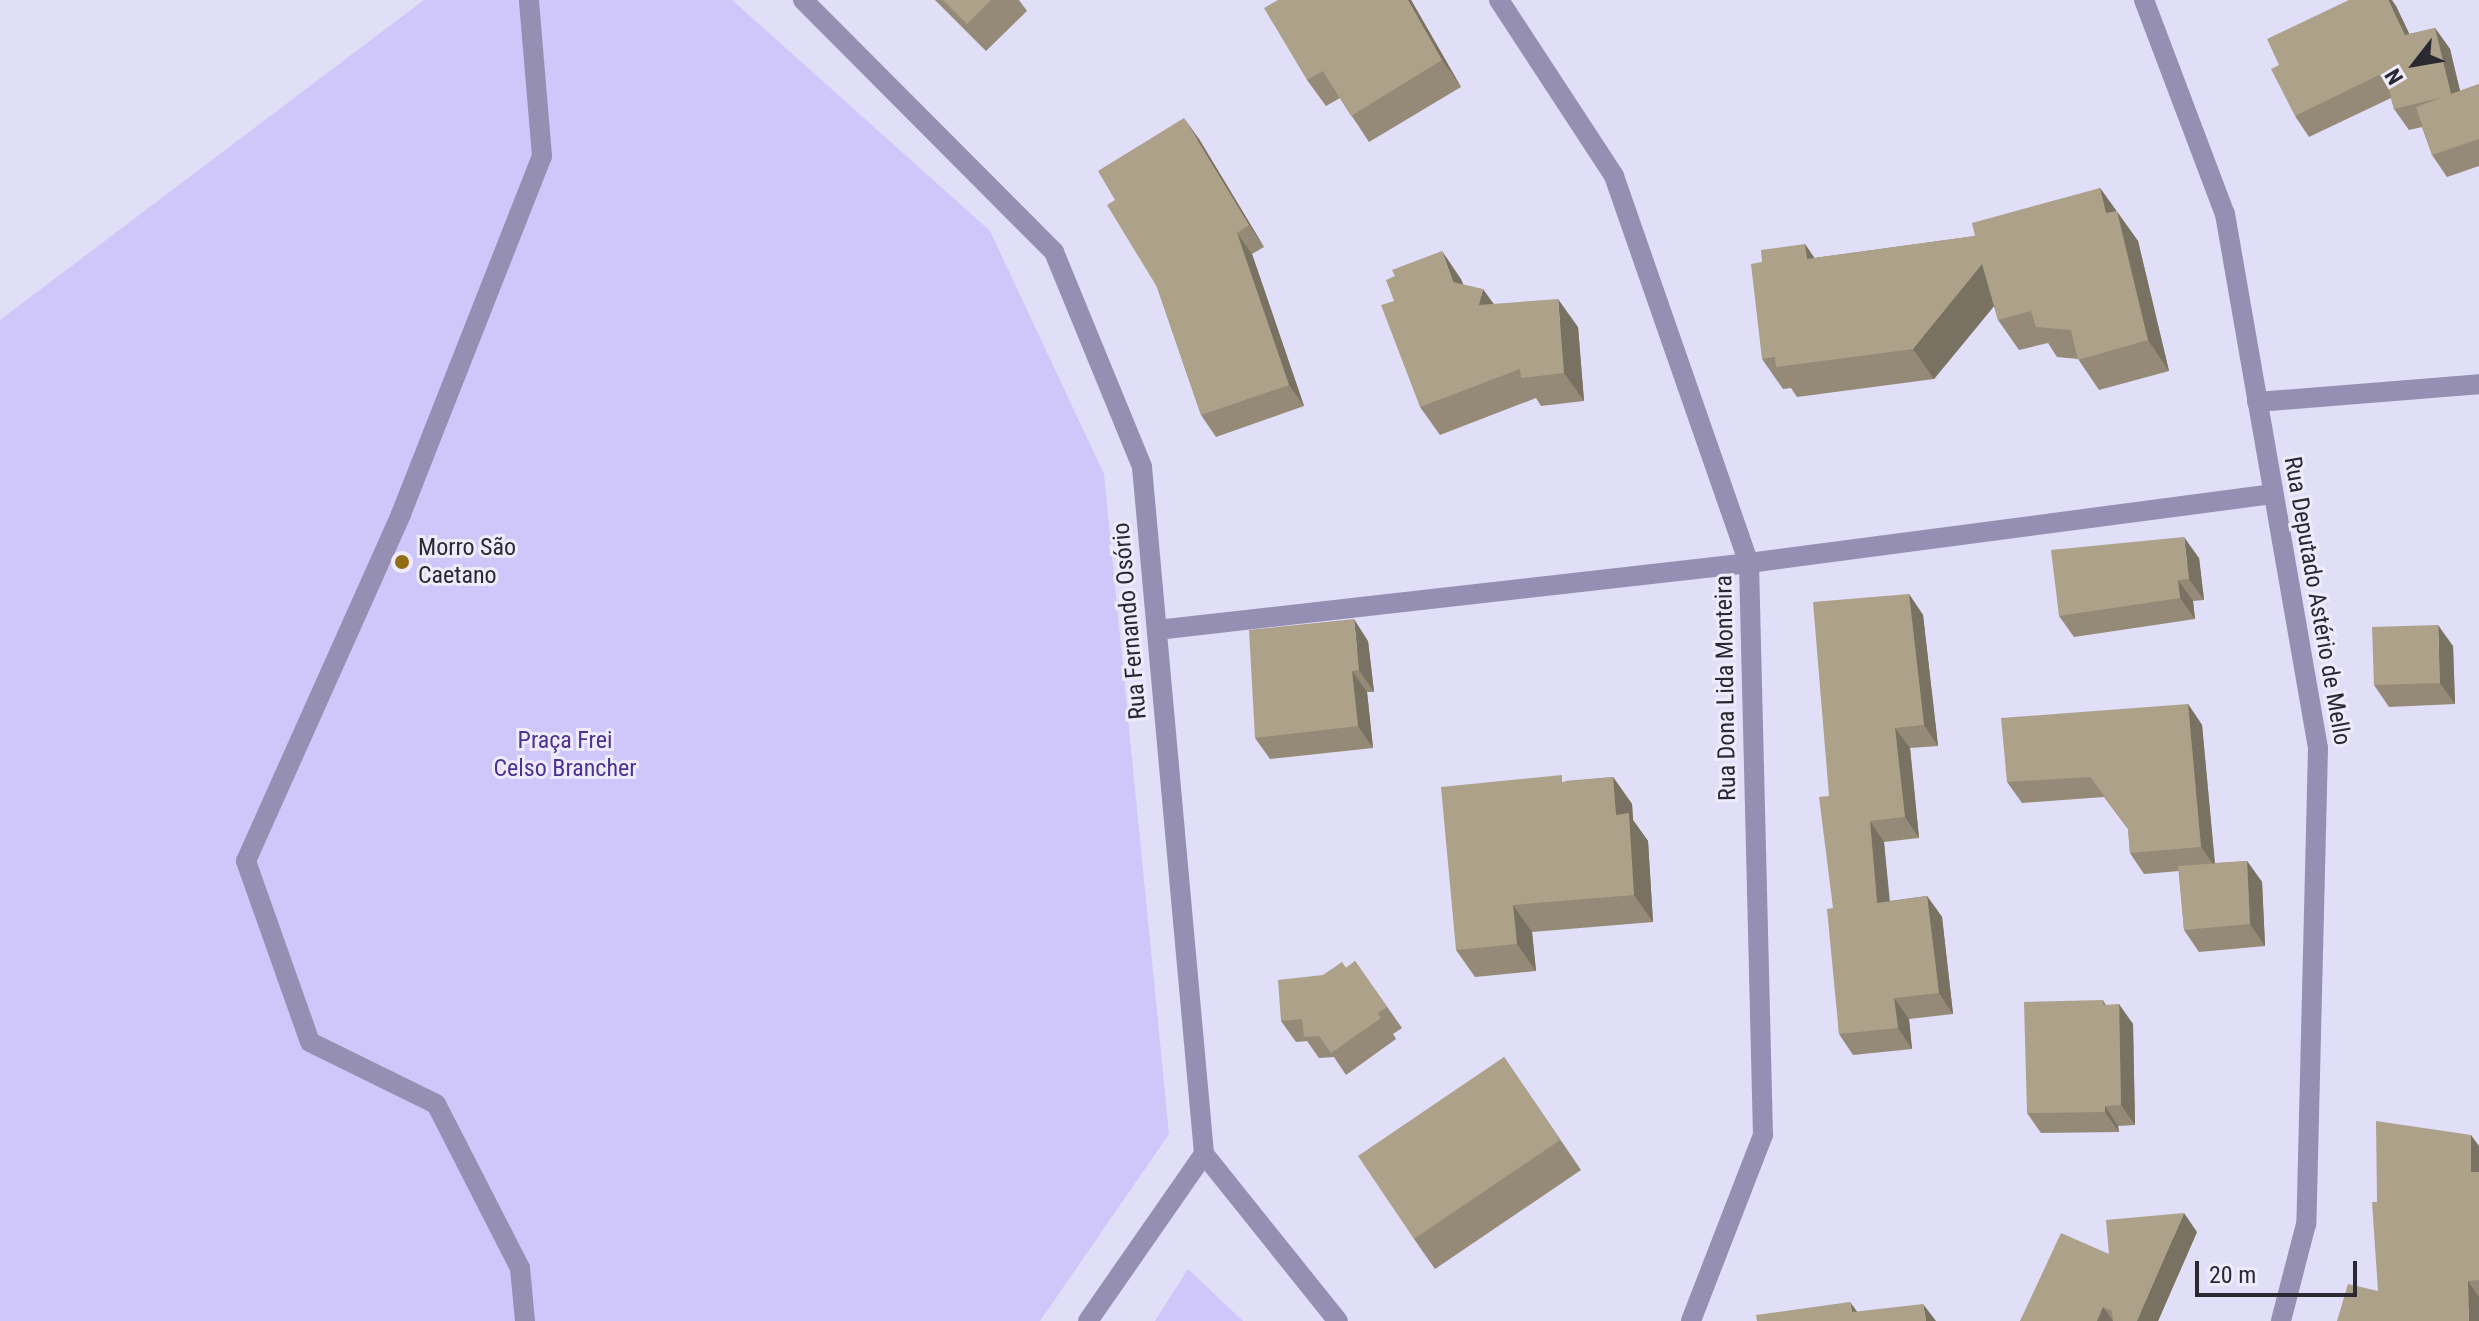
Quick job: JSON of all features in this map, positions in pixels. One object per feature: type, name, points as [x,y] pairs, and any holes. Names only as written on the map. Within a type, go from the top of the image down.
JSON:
[{"type":"street","points":[[525,1321],[520,1268],[436,1104],[310,1042],[246,861],[401,514],[542,156],[529,0]]},
{"type":"street","name":"Rua Fernando Osório","points":[[803,0],[1054,252],[1142,467],[1204,1154]]},
{"type":"street","name":"Rua Dona Lida Monteira","points":[[1499,0],[1614,176],[1749,563],[1763,1135],[1691,1321]]},
{"type":"street","name":"Rua Deputado Astério de Mello","points":[[2144,0],[2225,214],[2318,748],[2306,1224],[2281,1321]]},
{"type":"street","points":[[2257,402],[2479,384]]},
{"type":"street","points":[[1157,630],[1749,563],[2273,494]]},
{"type":"street","points":[[1088,1321],[1204,1154],[1338,1321]]},
{"type":"green space","name":"Praça Frei Celso Brancher","points":[[424,0],[732,0],[990,231],[1104,474],[1169,1134],[1040,1321],[0,1321],[0,320]]},
{"type":"green space","points":[[1188,1269],[1243,1321],[1155,1321]]},
{"type":"building","points":[[943,0],[991,0],[967,24]]},
{"type":"building","points":[[1278,0],[1408,0],[1442,60],[1351,116],[1323,71],[1307,80],[1264,8]]},
{"type":"building","points":[[2349,0],[2388,0],[2405,35],[2435,28],[2451,94],[2479,84],[2479,139],[2432,155],[2416,107],[2443,97],[2394,109],[2385,72],[2295,116],[2271,69],[2279,65],[2267,39]]},
{"type":"building","points":[[1184,118],[1249,225],[1237,233],[1289,385],[1201,415],[1157,287],[1107,205],[1115,200],[1098,171]]},
{"type":"building","points":[[2100,188],[2106,213],[2117,211],[2148,340],[2078,360],[2071,330],[2036,327],[2031,311],[1998,320],[1982,264],[1913,349],[1776,367],[1775,357],[1762,359],[1751,264],[1762,262],[1761,250],[1805,244],[1807,259],[1975,236],[1972,223]]},
{"type":"building","points":[[1442,251],[1453,282],[1483,289],[1479,305],[1558,299],[1564,373],[1521,378],[1520,369],[1420,407],[1381,305],[1394,301],[1386,280],[1395,276],[1392,270]]},
{"type":"building","points":[[2184,537],[2189,579],[2178,580],[2180,598],[2059,616],[2051,550]]},
{"type":"building","points":[[1909,594],[1924,725],[1895,728],[1905,817],[1870,821],[1877,903],[1927,896],[1939,993],[1894,998],[1898,1028],[1839,1034],[1827,909],[1833,908],[1819,797],[1829,796],[1813,602]]},
{"type":"building","points":[[1354,619],[1359,670],[1352,671],[1358,726],[1255,738],[1249,630]]},
{"type":"building","points":[[2438,625],[2440,683],[2374,685],[2372,627]]},
{"type":"building","points":[[2188,704],[2201,847],[2130,853],[2128,828],[2090,777],[2007,782],[2001,718]]},
{"type":"building","points":[[1562,775],[1562,782],[1613,777],[1616,815],[1629,813],[1634,895],[1513,905],[1517,944],[1456,950],[1441,787]]},
{"type":"building","points":[[2247,861],[2250,924],[2184,930],[2178,866]]},
{"type":"building","points":[[1355,961],[1387,1007],[1378,1013],[1381,1018],[1331,1053],[1319,1036],[1304,1037],[1302,1019],[1281,1021],[1278,980],[1323,975],[1342,962],[1346,968]]},
{"type":"building","points":[[2103,1000],[2103,1005],[2119,1004],[2121,1105],[2105,1106],[2105,1112],[2027,1113],[2024,1002]]},
{"type":"building","points":[[1504,1057],[1560,1140],[1414,1239],[1358,1156]]},
{"type":"building","points":[[2376,1121],[2471,1135],[2471,1172],[2479,1172],[2479,1280],[2468,1281],[2469,1321],[2337,1321],[2348,1284],[2378,1291],[2372,1202],[2377,1202]]},
{"type":"building","points":[[2184,1213],[2137,1321],[2113,1321],[2112,1311],[2103,1307],[2097,1321],[2020,1321],[2061,1233],[2109,1254],[2106,1220]]},
{"type":"building","points":[[1850,1302],[1852,1312],[1923,1304],[1926,1321],[1757,1321],[1756,1315]]},
{"type":"place","name":"Morro São Caetano","points":[[402,562]]}]
